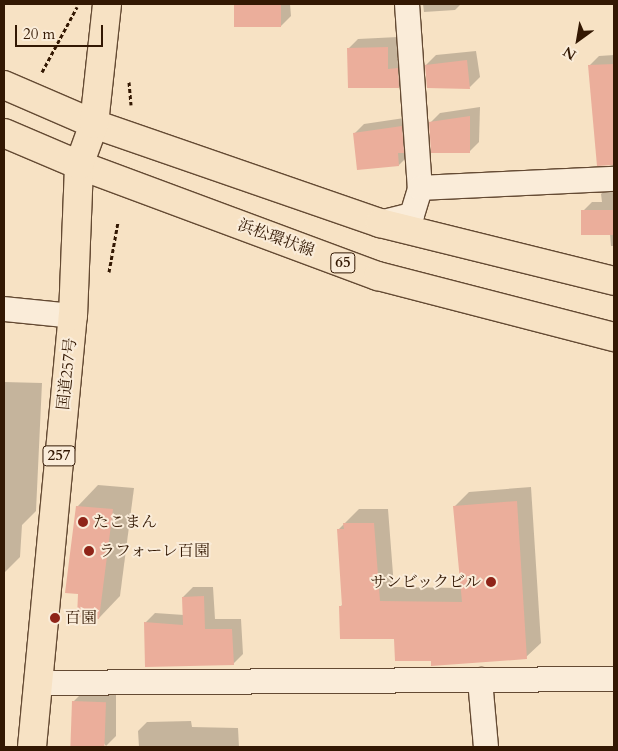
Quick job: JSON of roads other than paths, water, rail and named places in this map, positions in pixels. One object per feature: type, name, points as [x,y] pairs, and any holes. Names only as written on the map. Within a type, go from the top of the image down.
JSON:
[{"type":"main road","name":"国道257号","points":[[32,747],[73,316],[79,165],[94,124],[107,4]]},
{"type":"main road","points":[[4,85],[94,124],[380,223],[614,281]]},
{"type":"main road","name":"浜松環状線","points":[[4,133],[79,165],[378,276],[614,337]]},
{"type":"street","points":[[380,223],[412,215],[420,188],[407,4]]},
{"type":"street","points":[[420,188],[614,179]]},
{"type":"street","points":[[4,309],[73,316]]},
{"type":"street","points":[[37,682],[614,679]]},
{"type":"street","points":[[480,680],[486,747]]},
{"type":"place","name":"たこまん","points":[[83,522]]},
{"type":"place","name":"ラフォーレ百園","points":[[89,551]]},
{"type":"place","name":"サンビックビル","points":[[491,582]]},
{"type":"place","name":"百園","points":[[55,618]]}]
